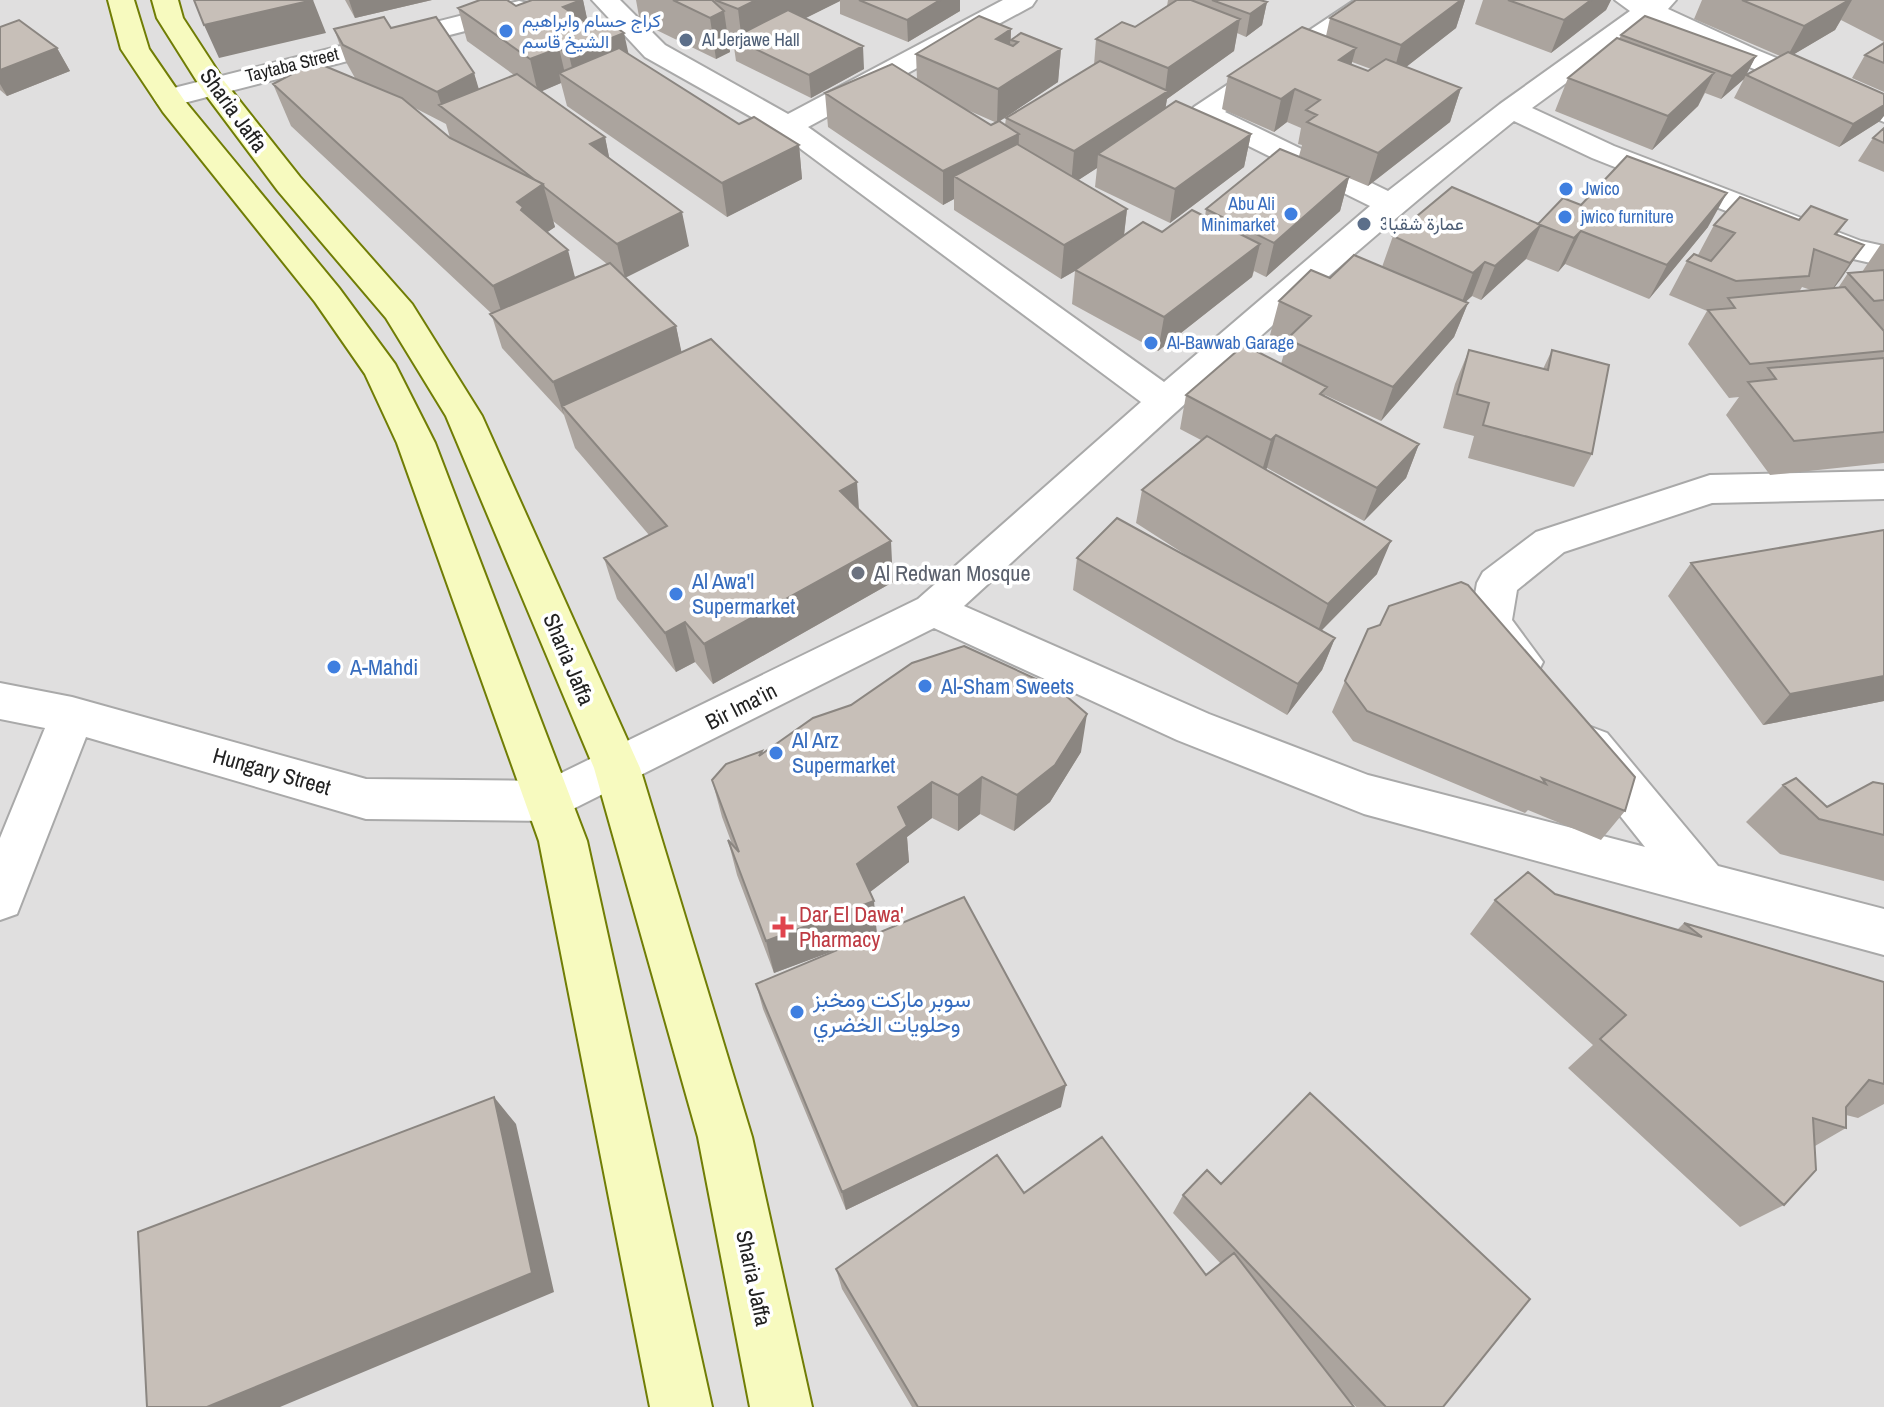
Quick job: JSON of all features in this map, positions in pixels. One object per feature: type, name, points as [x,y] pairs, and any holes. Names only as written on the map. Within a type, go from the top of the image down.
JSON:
[{"type":"main road","name":"Sharia Jaffa","points":[[121,0],[135,49],[168,98],[327,295],[382,372],[416,443],[563,841],[681,1407]]},
{"type":"main road","name":"Sharia Jaffa","points":[[165,0],[170,18],[213,85],[289,184],[400,312],[464,416],[617,768],[725,1137],[781,1407]]},
{"type":"street","points":[[788,126],[1023,0]]},
{"type":"street","points":[[1373,0],[1204,113],[1391,204]]},
{"type":"street","points":[[596,1],[655,51],[788,126],[1165,401]]},
{"type":"street","points":[[1647,3],[1747,56],[1884,113]]},
{"type":"street","name":"Bir Ima'in","points":[[549,801],[933,610],[1165,401],[1391,204],[1647,3]]},
{"type":"street","name":"Taytaba Street","points":[[168,98],[520,8],[548,6]]},
{"type":"street","points":[[1510,110],[1546,123],[1603,152],[1852,249],[1884,256]]},
{"type":"street","points":[[1703,884],[1491,623],[1497,583],[1550,542],[1710,489],[1884,485]]},
{"type":"street","points":[[933,610],[1193,727],[1364,794],[1884,932]]},
{"type":"street","name":"Hungary Street","points":[[0,701],[72,715],[366,799],[549,801]]},
{"type":"street","points":[[0,898],[72,715]]},
{"type":"shaded area","points":[[0,0],[1884,0],[1884,1407],[0,1407]]},
{"type":"building","points":[[194,0],[313,0],[204,25]]},
{"type":"building","points":[[480,0],[507,0],[516,6],[532,0],[581,0],[563,7],[596,29],[610,23],[624,33],[569,55],[559,48],[530,59],[458,8]]},
{"type":"building","points":[[673,0],[712,0],[724,11],[710,18]]},
{"type":"building","points":[[715,0],[756,0],[738,9]]},
{"type":"building","points":[[859,0],[940,0],[907,20]]},
{"type":"building","points":[[1177,0],[1191,0],[1240,19],[1168,68],[1096,39],[1122,22],[1135,27]]},
{"type":"building","points":[[1212,0],[1260,0],[1267,2],[1250,14]]},
{"type":"building","points":[[1356,0],[1461,0],[1401,45],[1330,18]]},
{"type":"building","points":[[1508,0],[1591,0],[1564,20]]},
{"type":"building","points":[[1742,0],[1849,0],[1804,26]]},
{"type":"building","points":[[788,10],[863,46],[809,75],[733,38]]},
{"type":"building","points":[[979,16],[1011,29],[996,39],[1013,46],[1018,42],[1011,40],[1021,33],[1061,49],[998,89],[916,54]]},
{"type":"building","points":[[1645,16],[1756,56],[1732,76],[1621,35]]},
{"type":"building","points":[[384,17],[391,28],[436,17],[474,73],[437,92],[343,45],[334,29]]},
{"type":"building","points":[[19,20],[57,48],[0,70],[0,27]]},
{"type":"building","points":[[1302,27],[1356,48],[1339,60],[1368,71],[1386,59],[1461,88],[1378,153],[1307,122],[1317,115],[1306,110],[1320,100],[1295,89],[1281,99],[1228,76]]},
{"type":"building","points":[[1617,38],[1714,73],[1668,116],[1568,78]]},
{"type":"building","points":[[1884,43],[1884,63],[1865,55]]},
{"type":"building","points":[[619,48],[739,124],[754,117],[799,145],[722,183],[559,73]]},
{"type":"building","points":[[1788,52],[1884,94],[1884,105],[1853,124],[1746,75]]},
{"type":"building","points":[[1100,61],[1168,91],[1074,151],[1006,118]]},
{"type":"building","points":[[315,62],[402,98],[450,138],[543,184],[517,202],[523,207],[521,210],[568,250],[493,286],[273,84]]},
{"type":"building","points":[[892,64],[991,125],[999,121],[1019,134],[943,171],[825,93]]},
{"type":"building","points":[[517,74],[605,137],[590,144],[682,212],[617,244],[439,105]]},
{"type":"building","points":[[1176,101],[1251,134],[1175,189],[1098,154]]},
{"type":"building","points":[[1884,128],[1884,143],[1873,138]]},
{"type":"building","points":[[1017,144],[1127,209],[1064,245],[954,176]]},
{"type":"building","points":[[1280,149],[1349,177],[1274,243],[1206,209]]},
{"type":"building","points":[[1627,156],[1727,193],[1667,265],[1581,231],[1574,238],[1538,224],[1563,198],[1581,205]]},
{"type":"building","points":[[1452,187],[1541,225],[1495,266],[1485,262],[1473,273],[1393,236]]},
{"type":"building","points":[[1740,197],[1799,220],[1811,206],[1847,220],[1835,234],[1864,245],[1850,263],[1814,249],[1809,276],[1736,281],[1687,261],[1694,254],[1711,261],[1735,233],[1714,225]]},
{"type":"building","points":[[1192,210],[1260,244],[1164,317],[1075,270],[1143,222],[1162,232]]},
{"type":"building","points":[[1354,255],[1468,303],[1393,387],[1287,339],[1311,316],[1279,301],[1311,270],[1330,278]]},
{"type":"building","points":[[610,263],[676,326],[553,382],[490,314]]},
{"type":"building","points":[[1884,270],[1884,300],[1874,301],[1848,273]]},
{"type":"building","points":[[1845,287],[1884,331],[1884,351],[1750,364],[1708,310],[1735,308],[1728,298]]},
{"type":"building","points":[[711,339],[857,482],[840,491],[891,541],[704,644],[685,622],[665,633],[604,558],[667,526],[562,406]]},
{"type":"building","points":[[1244,345],[1327,387],[1320,394],[1419,444],[1377,488],[1276,435],[1271,440],[1186,395]]},
{"type":"building","points":[[1469,350],[1548,370],[1552,350],[1609,365],[1592,454],[1483,425],[1489,403],[1457,394]]},
{"type":"building","points":[[1884,358],[1884,432],[1794,441],[1748,382],[1776,379],[1768,368]]},
{"type":"building","points":[[1207,436],[1391,541],[1328,604],[1142,490]]},
{"type":"building","points":[[1117,518],[1335,638],[1298,684],[1077,558]]},
{"type":"building","points":[[1884,530],[1884,676],[1790,694],[1691,563]]},
{"type":"building","points":[[1461,582],[1468,585],[1635,777],[1625,811],[1542,778],[1546,784],[1367,711],[1345,681],[1368,629],[1380,625],[1389,606]]},
{"type":"building","points":[[964,646],[1058,689],[1087,714],[1055,765],[1017,795],[982,777],[958,795],[932,782],[898,807],[907,826],[857,864],[874,901],[766,941],[728,840],[739,852],[712,780],[726,764],[762,751],[759,756],[813,718],[851,705],[912,663]]},
{"type":"building","points":[[1796,778],[1827,807],[1873,782],[1884,784],[1884,835],[1819,819],[1783,785]]},
{"type":"building","points":[[1528,872],[1555,894],[1702,937],[1684,923],[1884,982],[1884,1084],[1869,1080],[1846,1107],[1846,1128],[1813,1118],[1816,1170],[1784,1205],[1600,1039],[1626,1015],[1495,900]]},
{"type":"building","points":[[964,897],[1066,1085],[842,1192],[756,984]]},
{"type":"building","points":[[1310,1093],[1530,1299],[1443,1407],[1386,1407],[1183,1195],[1207,1170],[1221,1184]]},
{"type":"building","points":[[494,1097],[532,1273],[207,1407],[147,1407],[138,1232]]},
{"type":"building","points":[[1102,1137],[1206,1275],[1234,1253],[1354,1407],[918,1407],[836,1269],[997,1155],[1024,1193]]},
{"type":"place","name":"كراج حسام وابراهيم الشيخ قاسم","points":[[506,31]]},
{"type":"place","name":"Al Jerjawe Hall","points":[[686,40]]},
{"type":"place","name":"Jwico","points":[[1566,189]]},
{"type":"place","name":"Abu Ali Minimarket","points":[[1291,214]]},
{"type":"place","name":"jwico furniture","points":[[1565,217]]},
{"type":"place","name":"عمارة شقبا3","points":[[1364,224]]},
{"type":"place","name":"Al-Bawwab Garage","points":[[1151,343]]},
{"type":"place","name":"Al Redwan Mosque","points":[[858,573]]},
{"type":"place","name":"Al Awa'l Supermarket","points":[[676,594]]},
{"type":"place","name":"A-Mahdi","points":[[334,667]]},
{"type":"place","name":"Al-Sham Sweets","points":[[925,686]]},
{"type":"place","name":"Al Arz Supermarket","points":[[776,753]]},
{"type":"place","name":"Dar El Dawa' Pharmacy","points":[[783,927]]},
{"type":"place","name":"سوبر ماركت ومخبز وحلويات الخضري","points":[[797,1012]]}]
